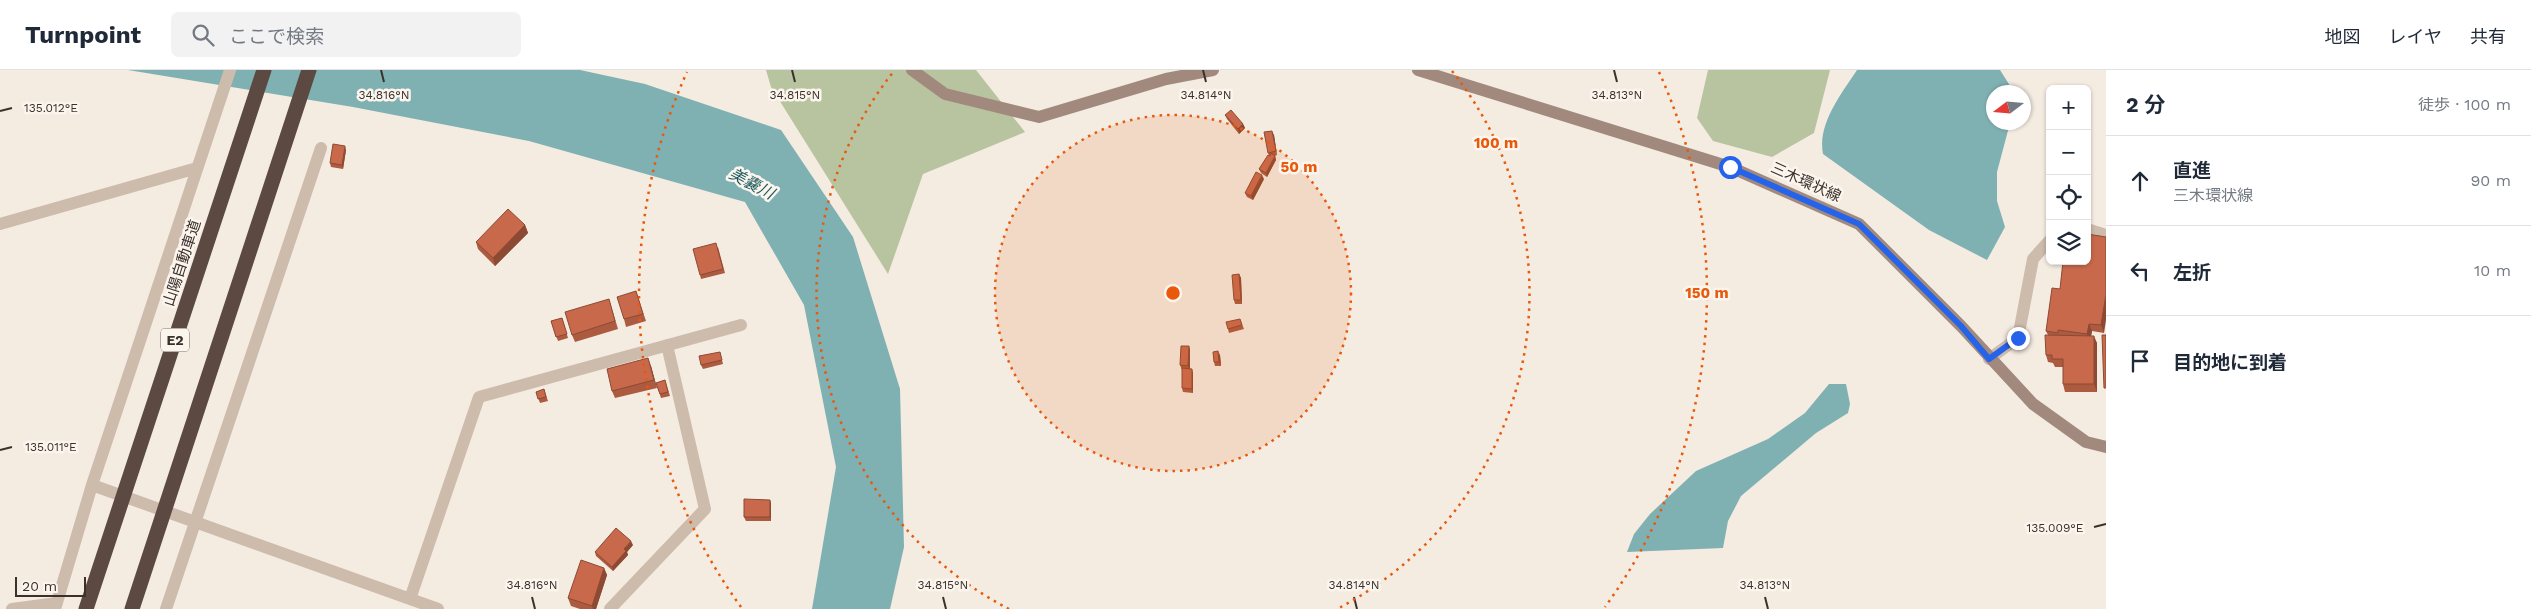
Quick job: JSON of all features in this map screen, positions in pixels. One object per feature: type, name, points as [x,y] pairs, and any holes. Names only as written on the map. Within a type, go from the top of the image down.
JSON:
[{"type":"highway","name":"山陽自動車道","points":[[86,609],[264,70]]},
{"type":"highway","points":[[132,609],[309,70]]},
{"type":"main road","points":[[912,70],[945,94],[1039,117],[1166,80],[1214,70]]},
{"type":"main road","name":"三木環状線","points":[[1418,70],[1730,167],[1859,224],[1961,326],[1989,359],[2033,404],[2086,442],[2106,447]]},
{"type":"street","points":[[12,609],[56,606],[92,485],[230,70]]},
{"type":"street","points":[[166,609],[321,148]]},
{"type":"street","points":[[0,224],[197,168]]},
{"type":"street","points":[[2091,230],[2106,235]]},
{"type":"street","points":[[1989,359],[2018,338],[2033,259],[2046,244]]},
{"type":"street","points":[[410,599],[479,397],[741,325]]},
{"type":"street","points":[[610,609],[705,509],[667,345]]},
{"type":"street","points":[[92,485],[438,609]]},
{"type":"green space","points":[[766,70],[976,70],[1025,132],[923,174],[888,274],[771,87]]},
{"type":"green space","points":[[1708,70],[1830,70],[1814,133],[1772,157],[1713,141],[1697,118]]},
{"type":"water","name":"美嚢川","points":[[128,70],[580,70],[645,84],[781,130],[853,237],[900,389],[904,547],[890,609],[812,609],[836,467],[804,305],[745,202],[529,141],[353,107]]},
{"type":"water","points":[[1857,70],[2000,70],[2010,85],[1986,85],[1986,130],[2008,130],[1997,172],[1997,201],[2005,227],[1987,260],[1929,230],[1823,154],[1822,143],[1827,120]]},
{"type":"water","points":[[1829,384],[1846,384],[1850,404],[1848,413],[1816,433],[1741,496],[1728,521],[1723,548],[1627,552],[1634,534],[1650,514],[1696,471],[1768,439],[1805,413]]},
{"type":"building","points":[[1231,110],[1243,124],[1238,129],[1225,115]]},
{"type":"building","points":[[1272,131],[1276,151],[1268,153],[1264,132]]},
{"type":"building","points":[[333,144],[345,146],[342,165],[330,163]]},
{"type":"building","points":[[1271,153],[1275,156],[1266,173],[1259,169]]},
{"type":"building","points":[[1256,172],[1262,175],[1251,196],[1245,193]]},
{"type":"building","points":[[508,209],[525,225],[493,258],[476,242]]},
{"type":"building","points":[[2091,235],[2106,237],[2106,294],[2101,325],[2089,324],[2087,334],[2058,330],[2058,333],[2046,331],[2052,288],[2060,289],[2063,265],[2091,265]]},
{"type":"building","points":[[716,243],[723,269],[700,275],[693,249]]},
{"type":"building","points":[[1239,274],[1241,300],[1234,300],[1232,275]]},
{"type":"building","points":[[636,291],[643,314],[624,319],[617,297]]},
{"type":"building","points":[[609,299],[615,321],[572,335],[565,312]]},
{"type":"building","points":[[562,318],[567,334],[556,337],[551,321]]},
{"type":"building","points":[[1240,319],[1242,325],[1228,329],[1226,322]]},
{"type":"building","points":[[2045,335],[2094,336],[2094,384],[2063,384],[2063,359],[2052,359],[2052,355],[2046,355]]},
{"type":"building","points":[[2102,335],[2106,335],[2106,388],[2104,388]]},
{"type":"building","points":[[1181,346],[1189,346],[1188,366],[1180,365]]},
{"type":"building","points":[[1218,351],[1219,362],[1214,362],[1213,352]]},
{"type":"building","points":[[720,352],[722,360],[701,365],[699,356]]},
{"type":"building","points":[[648,358],[654,380],[612,391],[607,369]]},
{"type":"building","points":[[1182,368],[1192,369],[1192,389],[1182,388]]},
{"type":"building","points":[[665,380],[668,392],[660,394],[656,383]]},
{"type":"building","points":[[544,389],[546,397],[538,399],[536,392]]},
{"type":"building","points":[[744,499],[770,500],[770,517],[744,517]]},
{"type":"building","points":[[616,528],[631,541],[624,549],[626,551],[612,567],[595,552]]},
{"type":"building","points":[[581,560],[604,568],[592,606],[568,598]]},
{"type":"route","points":[[1730,167],[1859,224],[1961,326],[1989,359],[2018,338]]}]
